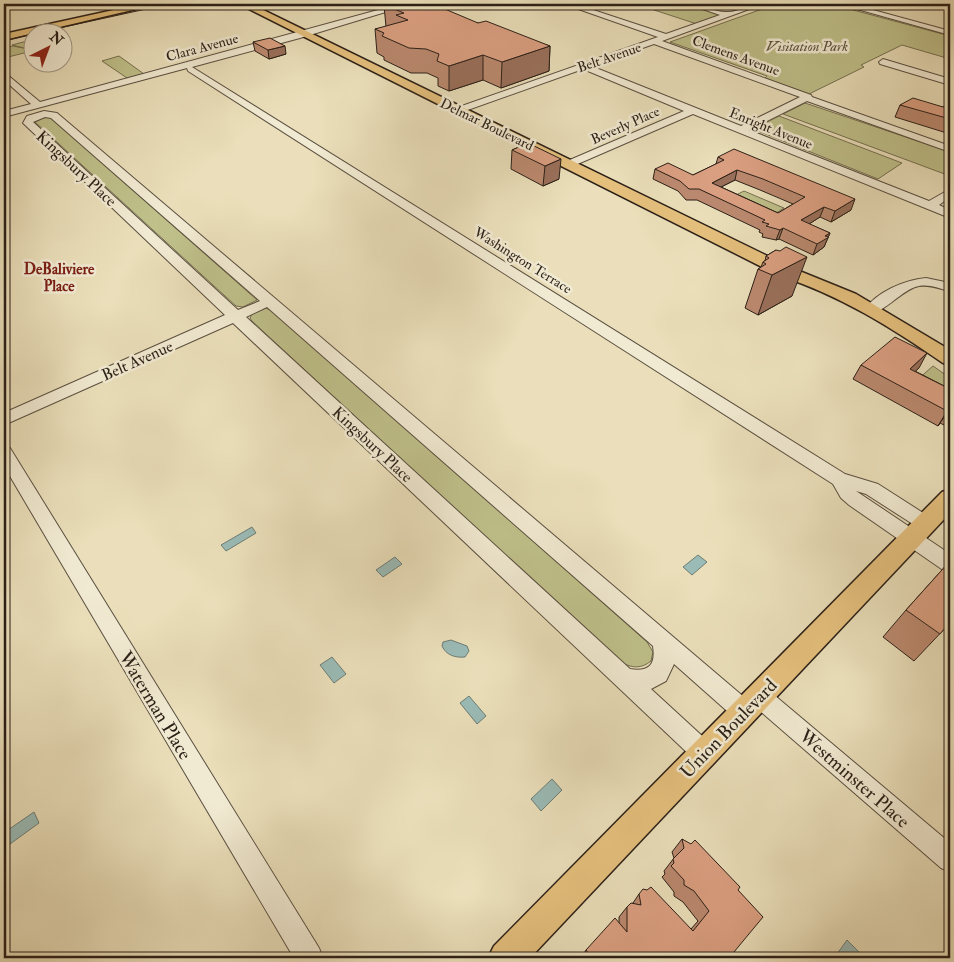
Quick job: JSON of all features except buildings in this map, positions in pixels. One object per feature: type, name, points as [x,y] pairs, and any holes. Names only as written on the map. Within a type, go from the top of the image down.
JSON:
[{"type":"main road","points":[[4,37],[153,4]]},
{"type":"main road","name":"Delmar Boulevard","points":[[244,4],[281,19],[574,162],[786,272],[811,279],[871,310],[950,359]]},
{"type":"main road","name":"Delmar Boulevard","points":[[257,4],[281,19]]},
{"type":"main road","name":"Union Boulevard","points":[[506,958],[950,498]]},
{"type":"street","points":[[402,4],[414,11]]},
{"type":"street","name":"Clara Avenue","points":[[4,114],[20,106],[38,105],[308,32],[402,4]]},
{"type":"street","points":[[568,4],[666,37]]},
{"type":"street","points":[[692,4],[728,15]]},
{"type":"street","name":"Belt Avenue","points":[[464,108],[759,4]]},
{"type":"street","points":[[843,4],[950,33]]},
{"type":"street","name":"Clemens Avenue","points":[[654,42],[950,149]]},
{"type":"street","points":[[883,62],[950,82]]},
{"type":"street","points":[[548,66],[566,72]]},
{"type":"street","name":"Enright Avenue","points":[[582,66],[950,214]]},
{"type":"street","name":"Washington Terrace","points":[[191,69],[839,478],[847,493],[855,500],[918,531]]},
{"type":"street","name":"Kingsbury Place","points":[[4,75],[38,105]]},
{"type":"street","points":[[741,130],[813,100]]},
{"type":"street","name":"Beverly Place","points":[[574,162],[692,111]]},
{"type":"street","name":"Kingsbury Place","points":[[704,753],[28,122],[31,118],[44,114],[54,115],[663,641],[752,704]]},
{"type":"street","points":[[930,206],[950,192]]},
{"type":"street","points":[[871,310],[907,284],[918,281],[934,282],[950,287]]},
{"type":"street","name":"Belt Avenue","points":[[4,420],[270,301]]},
{"type":"street","name":"Waterman Place","points":[[4,452],[309,958]]},
{"type":"street","points":[[918,531],[950,564]]},
{"type":"street","points":[[626,680],[639,682],[652,680],[664,669],[666,657],[663,641]]},
{"type":"street","name":"Westminster Place","points":[[752,704],[950,860]]},
{"type":"green space","points":[[661,4],[689,4],[721,15],[697,24],[648,8]]},
{"type":"green space","name":"Visitation Park","points":[[776,4],[831,4],[950,36],[950,59],[902,45],[861,65],[864,67],[809,94],[765,78],[767,76],[670,42]]},
{"type":"green space","points":[[22,42],[22,48],[12,45]]},
{"type":"green space","points":[[13,46],[22,48],[22,54],[4,58],[4,48]]},
{"type":"green space","points":[[119,56],[144,74],[127,78],[102,61]]},
{"type":"green space","points":[[805,103],[950,152],[950,176],[783,114]]},
{"type":"green space","points":[[47,116],[257,300],[243,307],[236,306],[35,122]]},
{"type":"green space","points":[[779,116],[902,163],[878,179],[753,129]]},
{"type":"green space","points":[[744,191],[784,208],[767,219],[726,200]]},
{"type":"green space","points":[[266,308],[276,313],[647,642],[653,652],[651,661],[637,667],[622,663],[252,321],[250,318],[252,314]]},
{"type":"green space","points":[[933,366],[950,378],[950,400],[917,380]]},
{"type":"water","points":[[252,527],[256,533],[226,551],[221,545]]},
{"type":"water","points":[[698,555],[707,562],[692,575],[683,567]]},
{"type":"water","points":[[395,557],[402,564],[383,577],[376,570]]},
{"type":"water","points":[[451,640],[467,646],[469,651],[465,657],[458,657],[446,652],[442,646],[443,642]]},
{"type":"water","points":[[332,657],[346,674],[334,683],[320,665]]},
{"type":"water","points":[[469,696],[486,716],[477,724],[460,703]]},
{"type":"water","points":[[552,779],[562,790],[541,811],[531,799]]},
{"type":"water","points":[[34,812],[39,823],[10,844],[5,832]]},
{"type":"water","points":[[847,940],[865,958],[842,958],[837,954]]},
{"type":"tram line","points":[[72,25],[169,4]]},
{"type":"tram line","points":[[4,41],[22,36]]},
{"type":"district","name":"DeBaliviere Place","points":[[59,278]]}]
